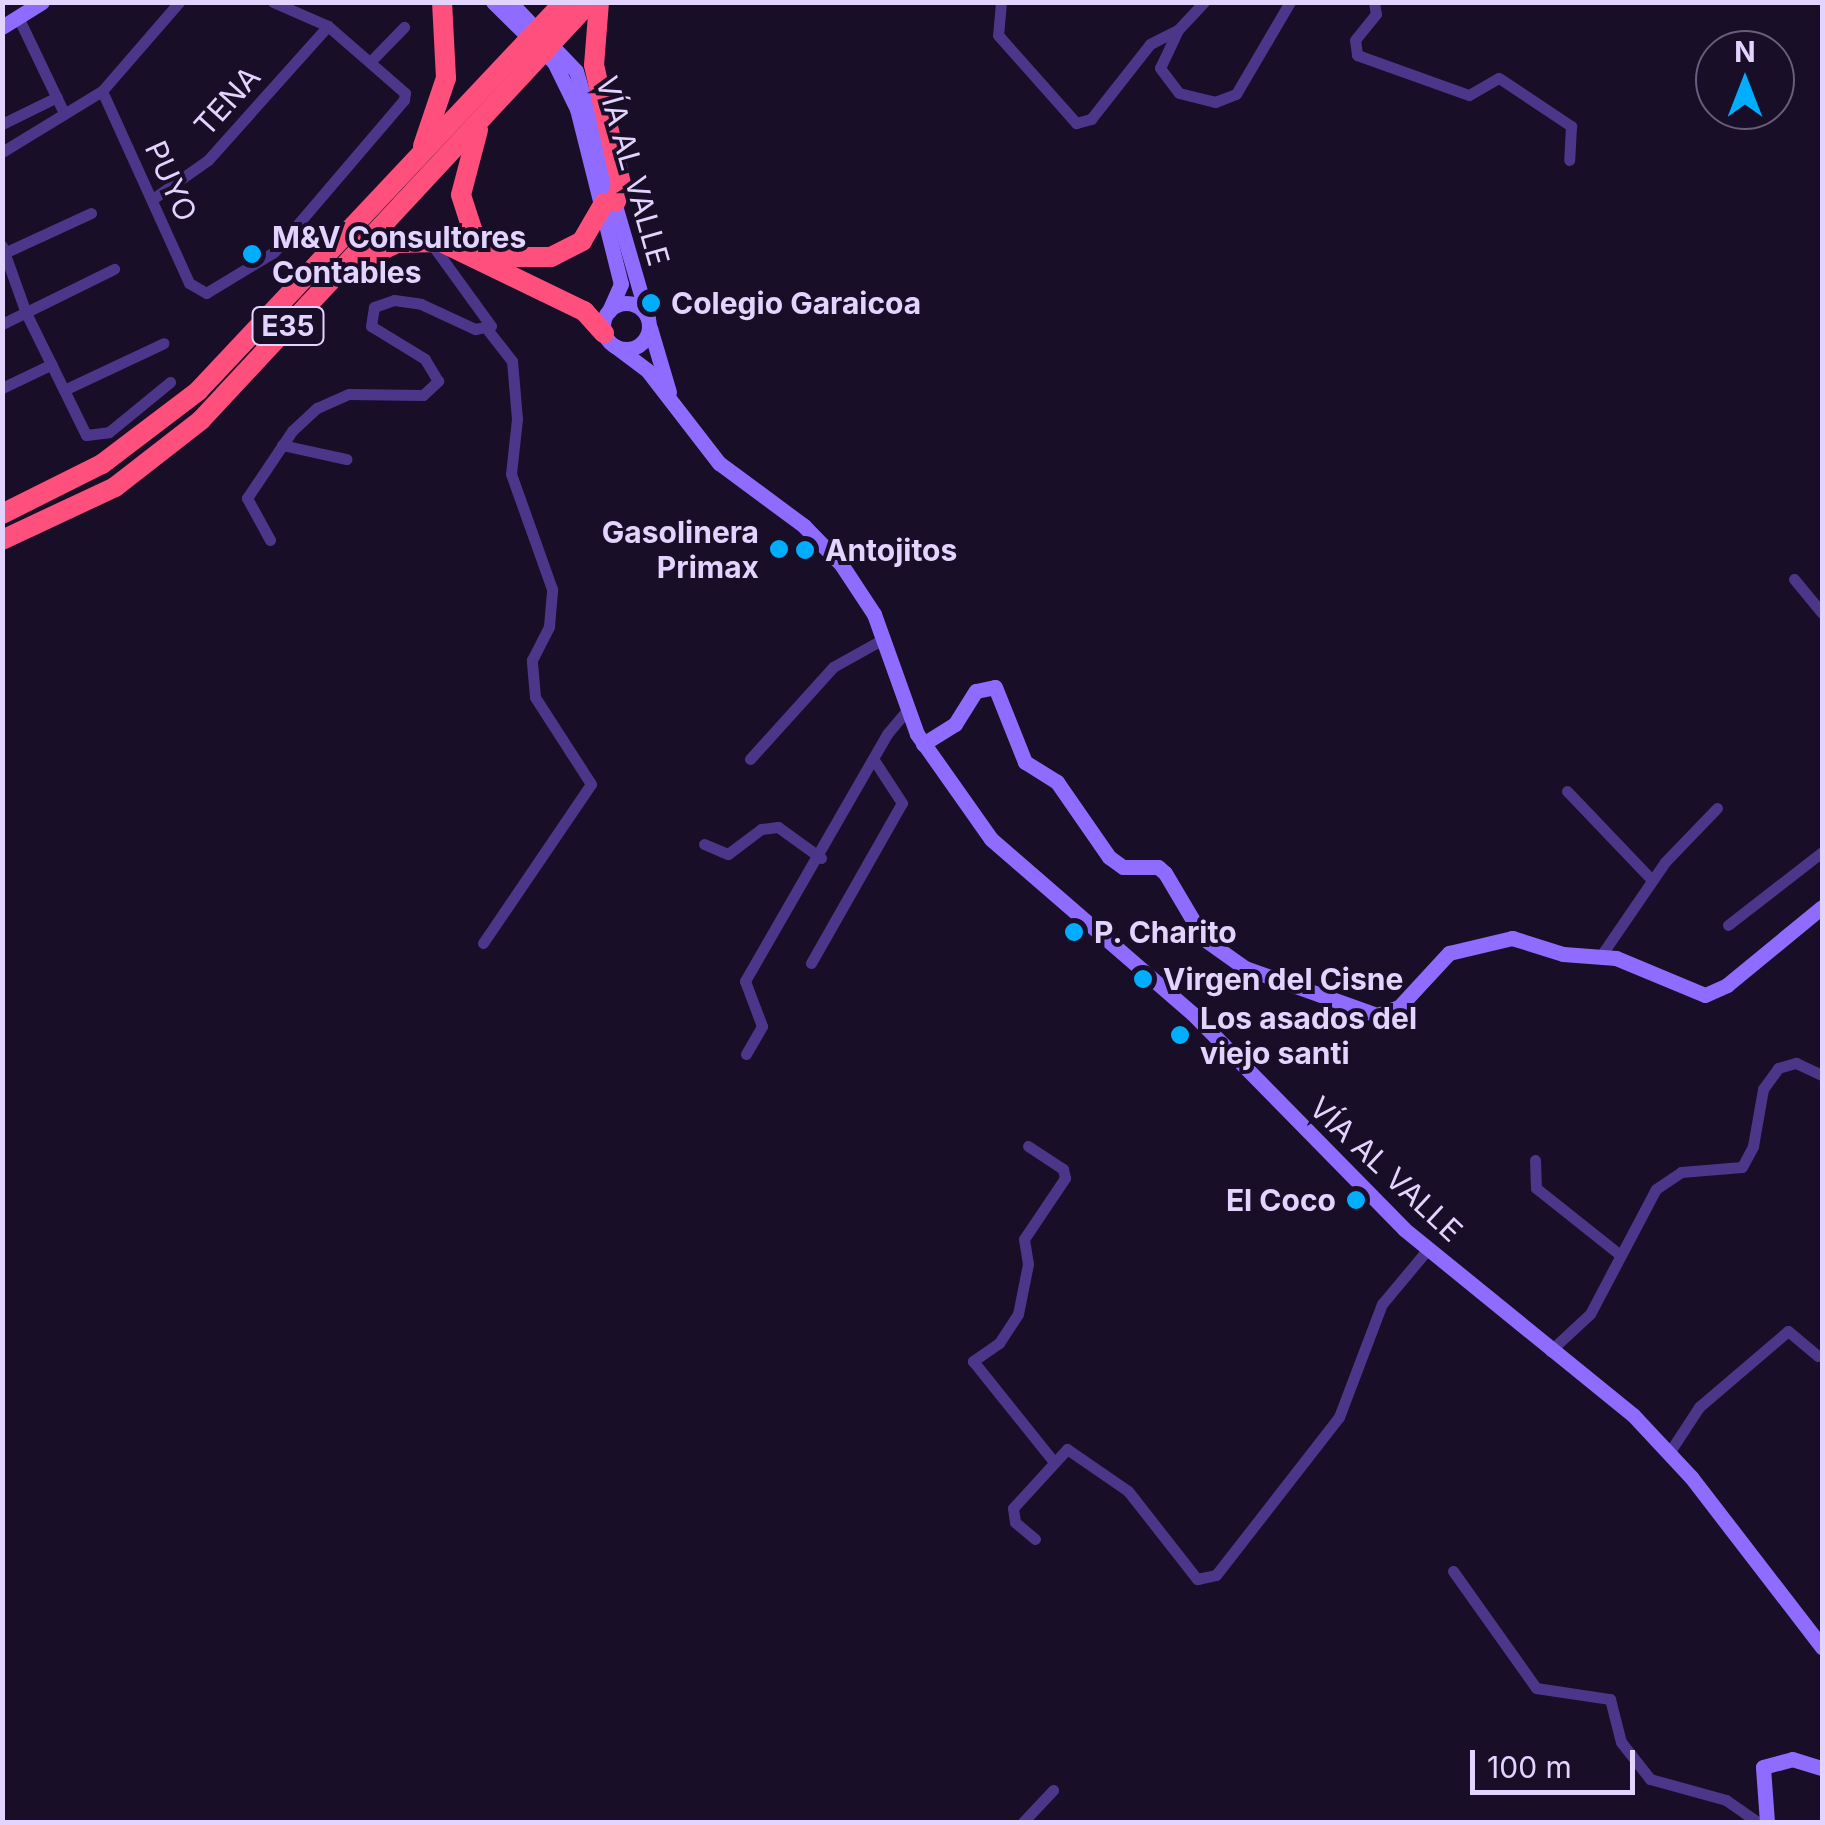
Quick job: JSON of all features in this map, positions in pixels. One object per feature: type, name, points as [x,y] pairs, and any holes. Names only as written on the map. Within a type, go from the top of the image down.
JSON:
[{"type":"highway","points":[[418,159],[446,78],[442,2]]},
{"type":"highway","name":"E35","points":[[2,540],[72,510],[144,468],[202,420],[484,116],[561,10],[590,2]]},
{"type":"highway","points":[[484,116],[464,166],[461,195],[472,232],[488,248],[514,258],[551,258],[582,241],[621,184],[594,65],[599,2]]},
{"type":"highway","name":"E35","points":[[2,514],[102,464],[186,401],[418,159],[529,54]]},
{"type":"highway","points":[[338,273],[398,243],[429,239],[573,304],[610,340]]},
{"type":"main road","points":[[2,27],[42,2]]},
{"type":"main road","name":"VÍA AL VALLE","points":[[493,2],[567,82],[610,202],[672,401]]},
{"type":"main road","name":"VÍA AL VALLE","points":[[510,2],[576,72],[610,202],[621,284],[609,312],[610,340],[648,370],[718,463],[824,544],[867,600],[923,744],[991,839],[1135,959],[1428,1248],[1550,1351],[1608,1393],[1670,1452],[1822,1646]]},
{"type":"main road","points":[[609,312],[627,303],[649,322],[638,346],[610,340]]},
{"type":"main road","points":[[923,744],[955,724],[976,691],[995,687],[1004,698],[1015,749],[1057,782],[1109,857],[1132,870],[1158,867],[1187,920],[1221,954],[1327,1001],[1388,1014],[1437,960],[1501,938],[1600,957],[1705,995],[1727,986],[1822,907]]},
{"type":"main road","points":[[1766,1822],[1763,1766],[1792,1759],[1822,1768]]},
{"type":"street","points":[[2,152],[102,91],[178,2]]},
{"type":"street","points":[[273,2],[328,26],[370,62],[404,27]]},
{"type":"street","points":[[1002,2],[998,35],[1076,123],[1092,119],[1150,44],[1178,30]]},
{"type":"street","points":[[1204,2],[1178,30],[1160,68],[1166,83],[1215,102],[1236,94],[1290,2]]},
{"type":"street","points":[[1374,2],[1376,14],[1355,40],[1357,55],[1469,95],[1499,78],[1571,126],[1569,160]]},
{"type":"street","points":[[18,17],[64,112]]},
{"type":"street","name":"TENA","points":[[154,198],[208,160],[328,26]]},
{"type":"street","name":"PUYO","points":[[102,91],[194,292],[206,293],[274,252],[402,107],[405,93],[370,62]]},
{"type":"street","points":[[2,124],[57,97]]},
{"type":"street","points":[[91,213],[4,251],[26,314],[86,435],[109,432],[170,382]]},
{"type":"street","points":[[429,239],[490,318],[488,330]]},
{"type":"street","points":[[2,324],[114,269]]},
{"type":"street","points":[[270,540],[248,498],[282,445],[333,400],[433,390],[436,372],[425,359],[372,326],[371,314],[381,303],[421,304],[488,330],[512,361],[517,419],[512,474],[552,588],[548,626],[532,660],[535,697],[590,784],[483,943]]},
{"type":"street","points":[[64,390],[164,343]]},
{"type":"street","points":[[2,388],[52,364]]},
{"type":"street","points":[[282,445],[346,459]]},
{"type":"street","points":[[1794,579],[1822,613]]},
{"type":"street","points":[[750,759],[833,667],[883,639]]},
{"type":"street","points":[[746,1054],[762,1026],[745,982],[907,710]]},
{"type":"street","points":[[811,963],[902,804],[874,760]]},
{"type":"street","points":[[1567,791],[1652,880]]},
{"type":"street","points":[[1600,957],[1652,880],[1717,808]]},
{"type":"street","points":[[704,844],[728,854],[761,830],[778,827],[821,858]]},
{"type":"street","points":[[1728,925],[1822,852]]},
{"type":"street","points":[[1550,1351],[1590,1314],[1642,1208],[1670,1176],[1742,1168],[1754,1146],[1763,1089],[1778,1068],[1796,1063],[1822,1076]]},
{"type":"street","points":[[1028,1146],[1063,1168],[1065,1178],[1024,1239],[1028,1264],[1013,1323],[973,1361],[1054,1462]]},
{"type":"street","points":[[1534,1160],[1536,1188],[1618,1254]]},
{"type":"street","points":[[1035,1539],[1015,1522],[1013,1508],[1067,1449],[1101,1468],[1156,1524],[1197,1580],[1208,1580],[1329,1432],[1382,1304],[1428,1248]]},
{"type":"street","points":[[1670,1452],[1699,1406],[1788,1331],[1818,1356]]},
{"type":"street","points":[[1453,1571],[1536,1688],[1610,1699],[1620,1742],[1650,1779],[1726,1800],[1758,1822]]},
{"type":"street","points":[[1023,1822],[1052,1790]]},
{"type":"place","name":"M&V Consultores Contables","points":[[252,254]]},
{"type":"place","name":"Colegio Garaicoa","points":[[651,303]]},
{"type":"place","name":"Gasolinera Primax","points":[[779,549]]},
{"type":"place","name":"Antojitos","points":[[805,550]]},
{"type":"place","name":"P. Charito","points":[[1074,932]]},
{"type":"place","name":"Virgen del Cisne","points":[[1143,979]]},
{"type":"place","name":"Los asados del viejo santi","points":[[1180,1035]]},
{"type":"place","name":"El Coco","points":[[1356,1200]]}]
